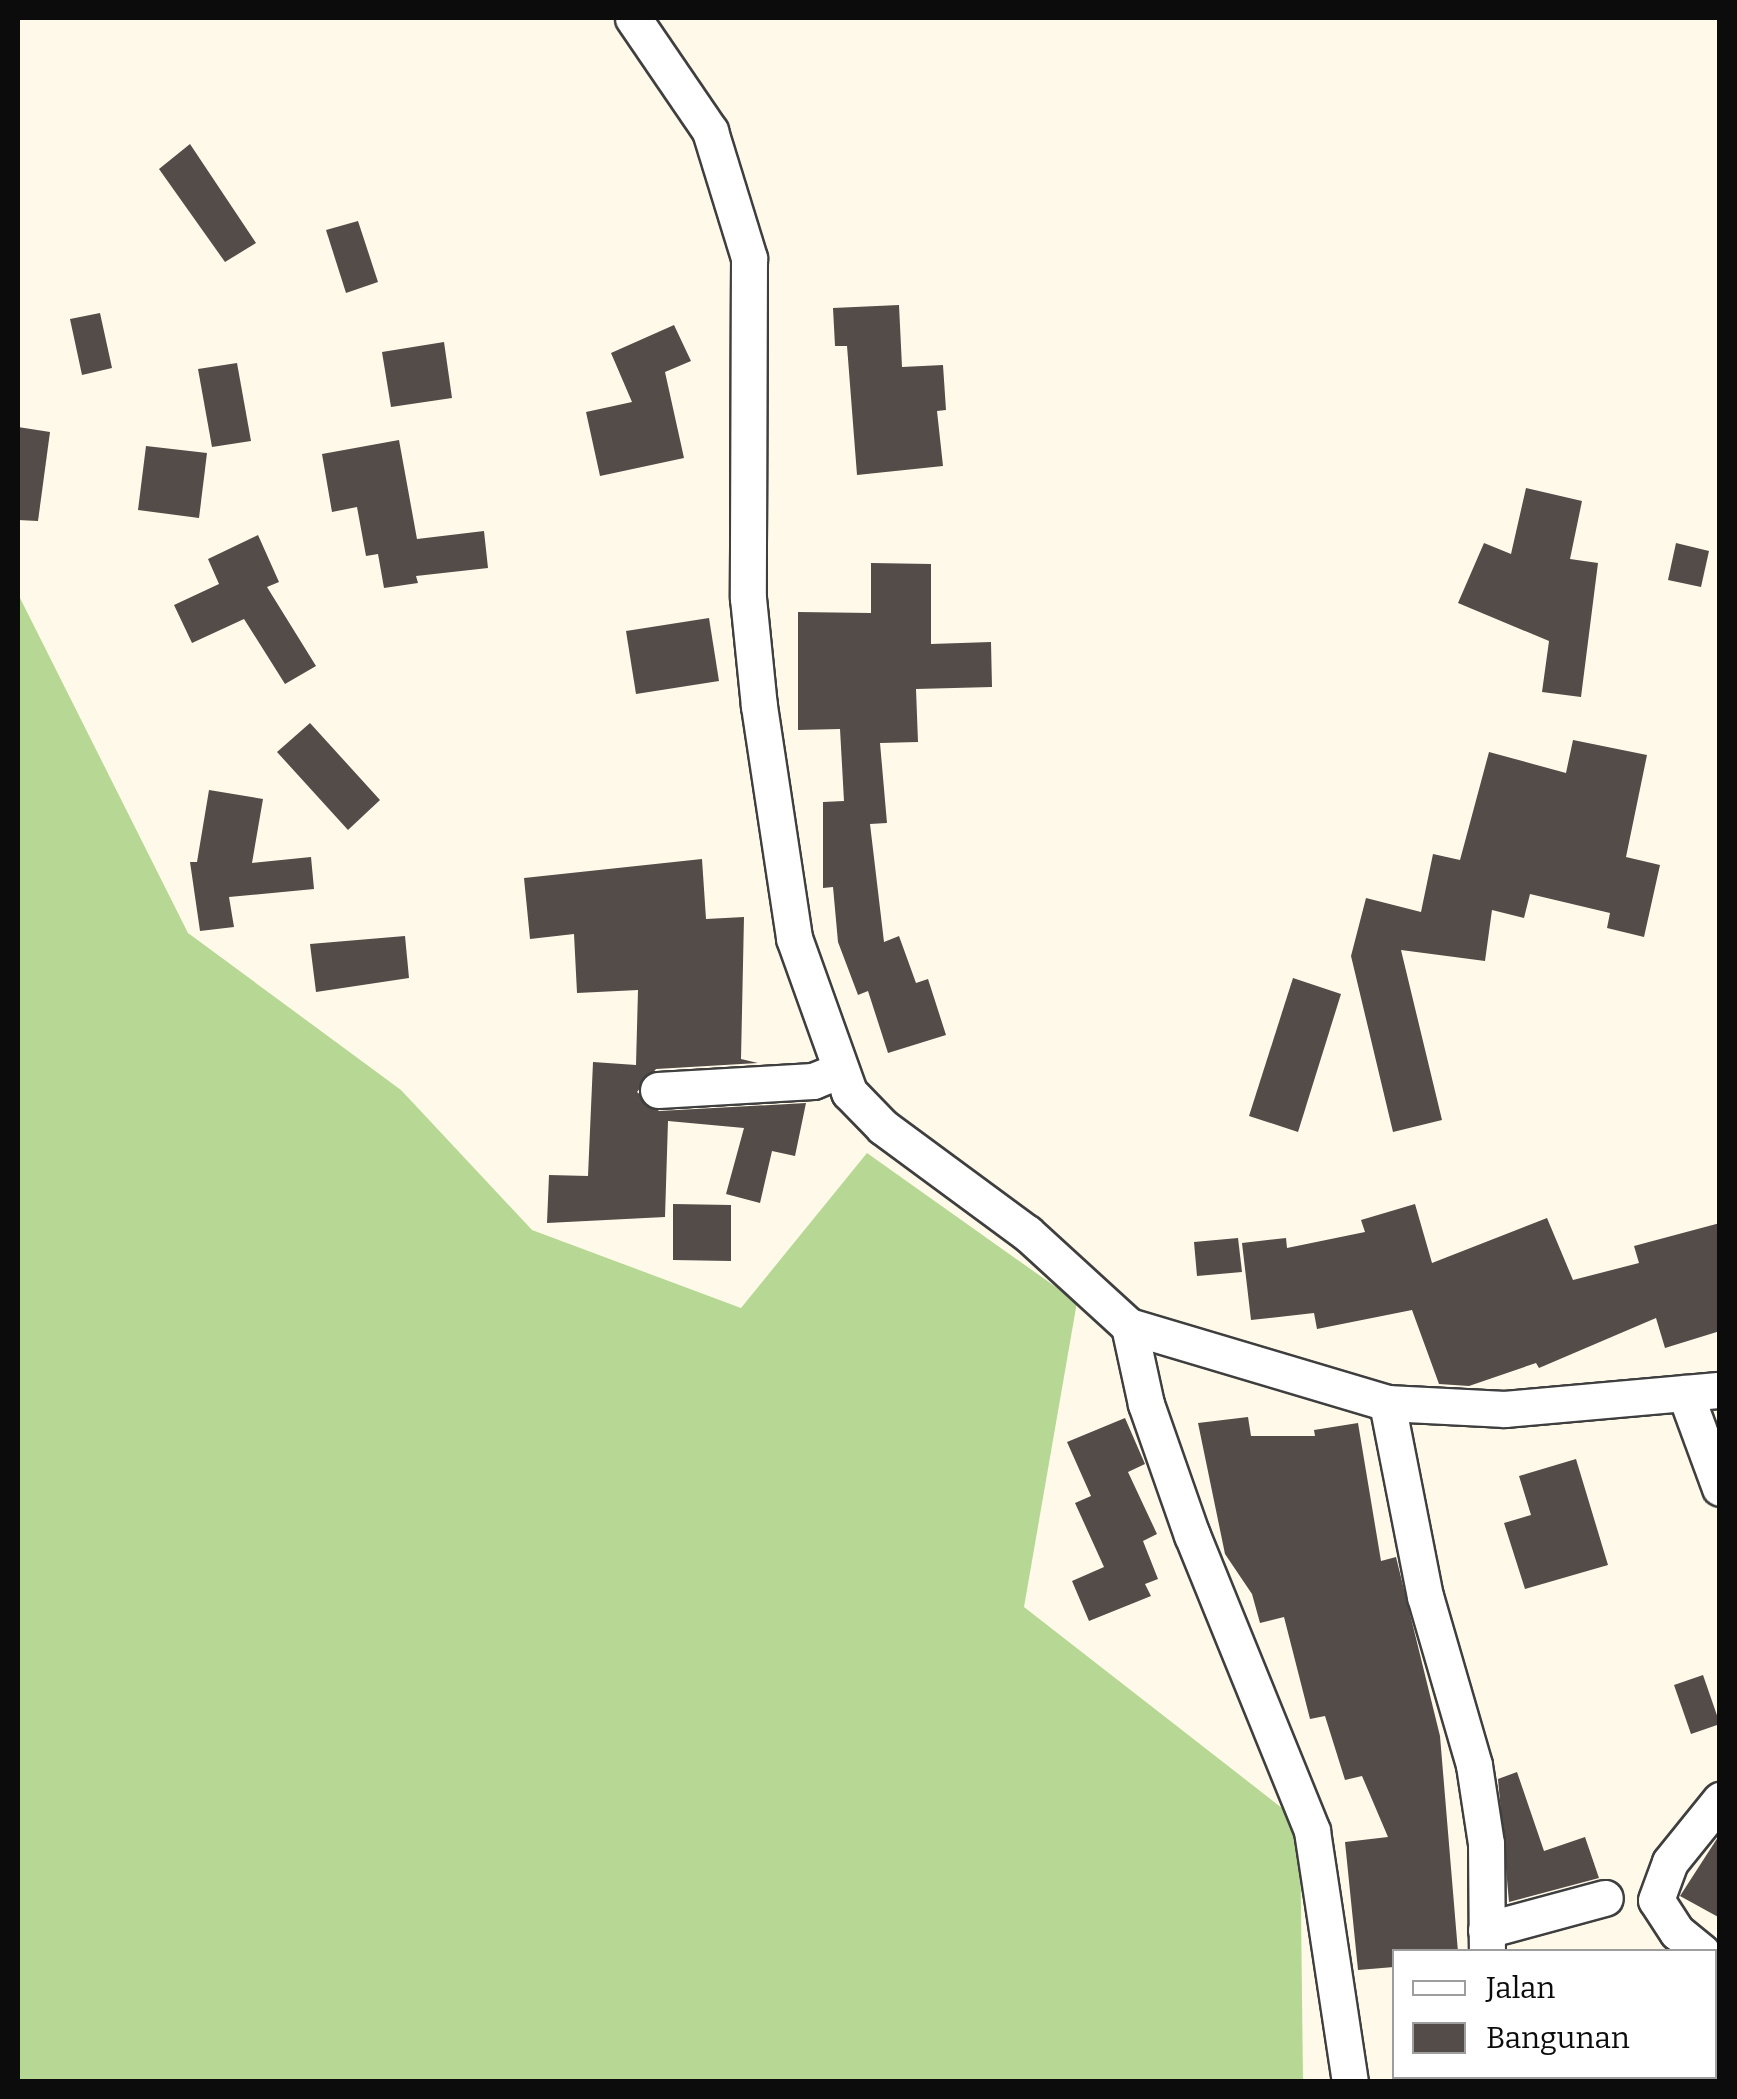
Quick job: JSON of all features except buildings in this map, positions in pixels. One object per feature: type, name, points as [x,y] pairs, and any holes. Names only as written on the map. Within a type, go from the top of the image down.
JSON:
[{"type":"street","points":[[632,18],[710,131],[748,258],[748,598],[759,706],[794,938],[849,1092],[883,1127],[1027,1233],[1129,1326],[1387,1403],[1505,1410],[1702,1392],[1720,1488]]},
{"type":"street","points":[[658,1090],[813,1081],[840,1070]]},
{"type":"street","points":[[1129,1326],[1146,1404],[1192,1535],[1312,1831],[1350,2082]]},
{"type":"street","points":[[1387,1403],[1424,1596],[1474,1766],[1487,1941],[1605,1898]]},
{"type":"street","points":[[1698,1949],[1677,1932],[1656,1900],[1670,1862],[1720,1800]]},
{"type":"green space","points":[[18,594],[188,933],[401,1090],[532,1230],[741,1308],[867,1153],[1077,1302],[1024,1607],[1300,1822],[1303,2081],[18,2081]]}]
